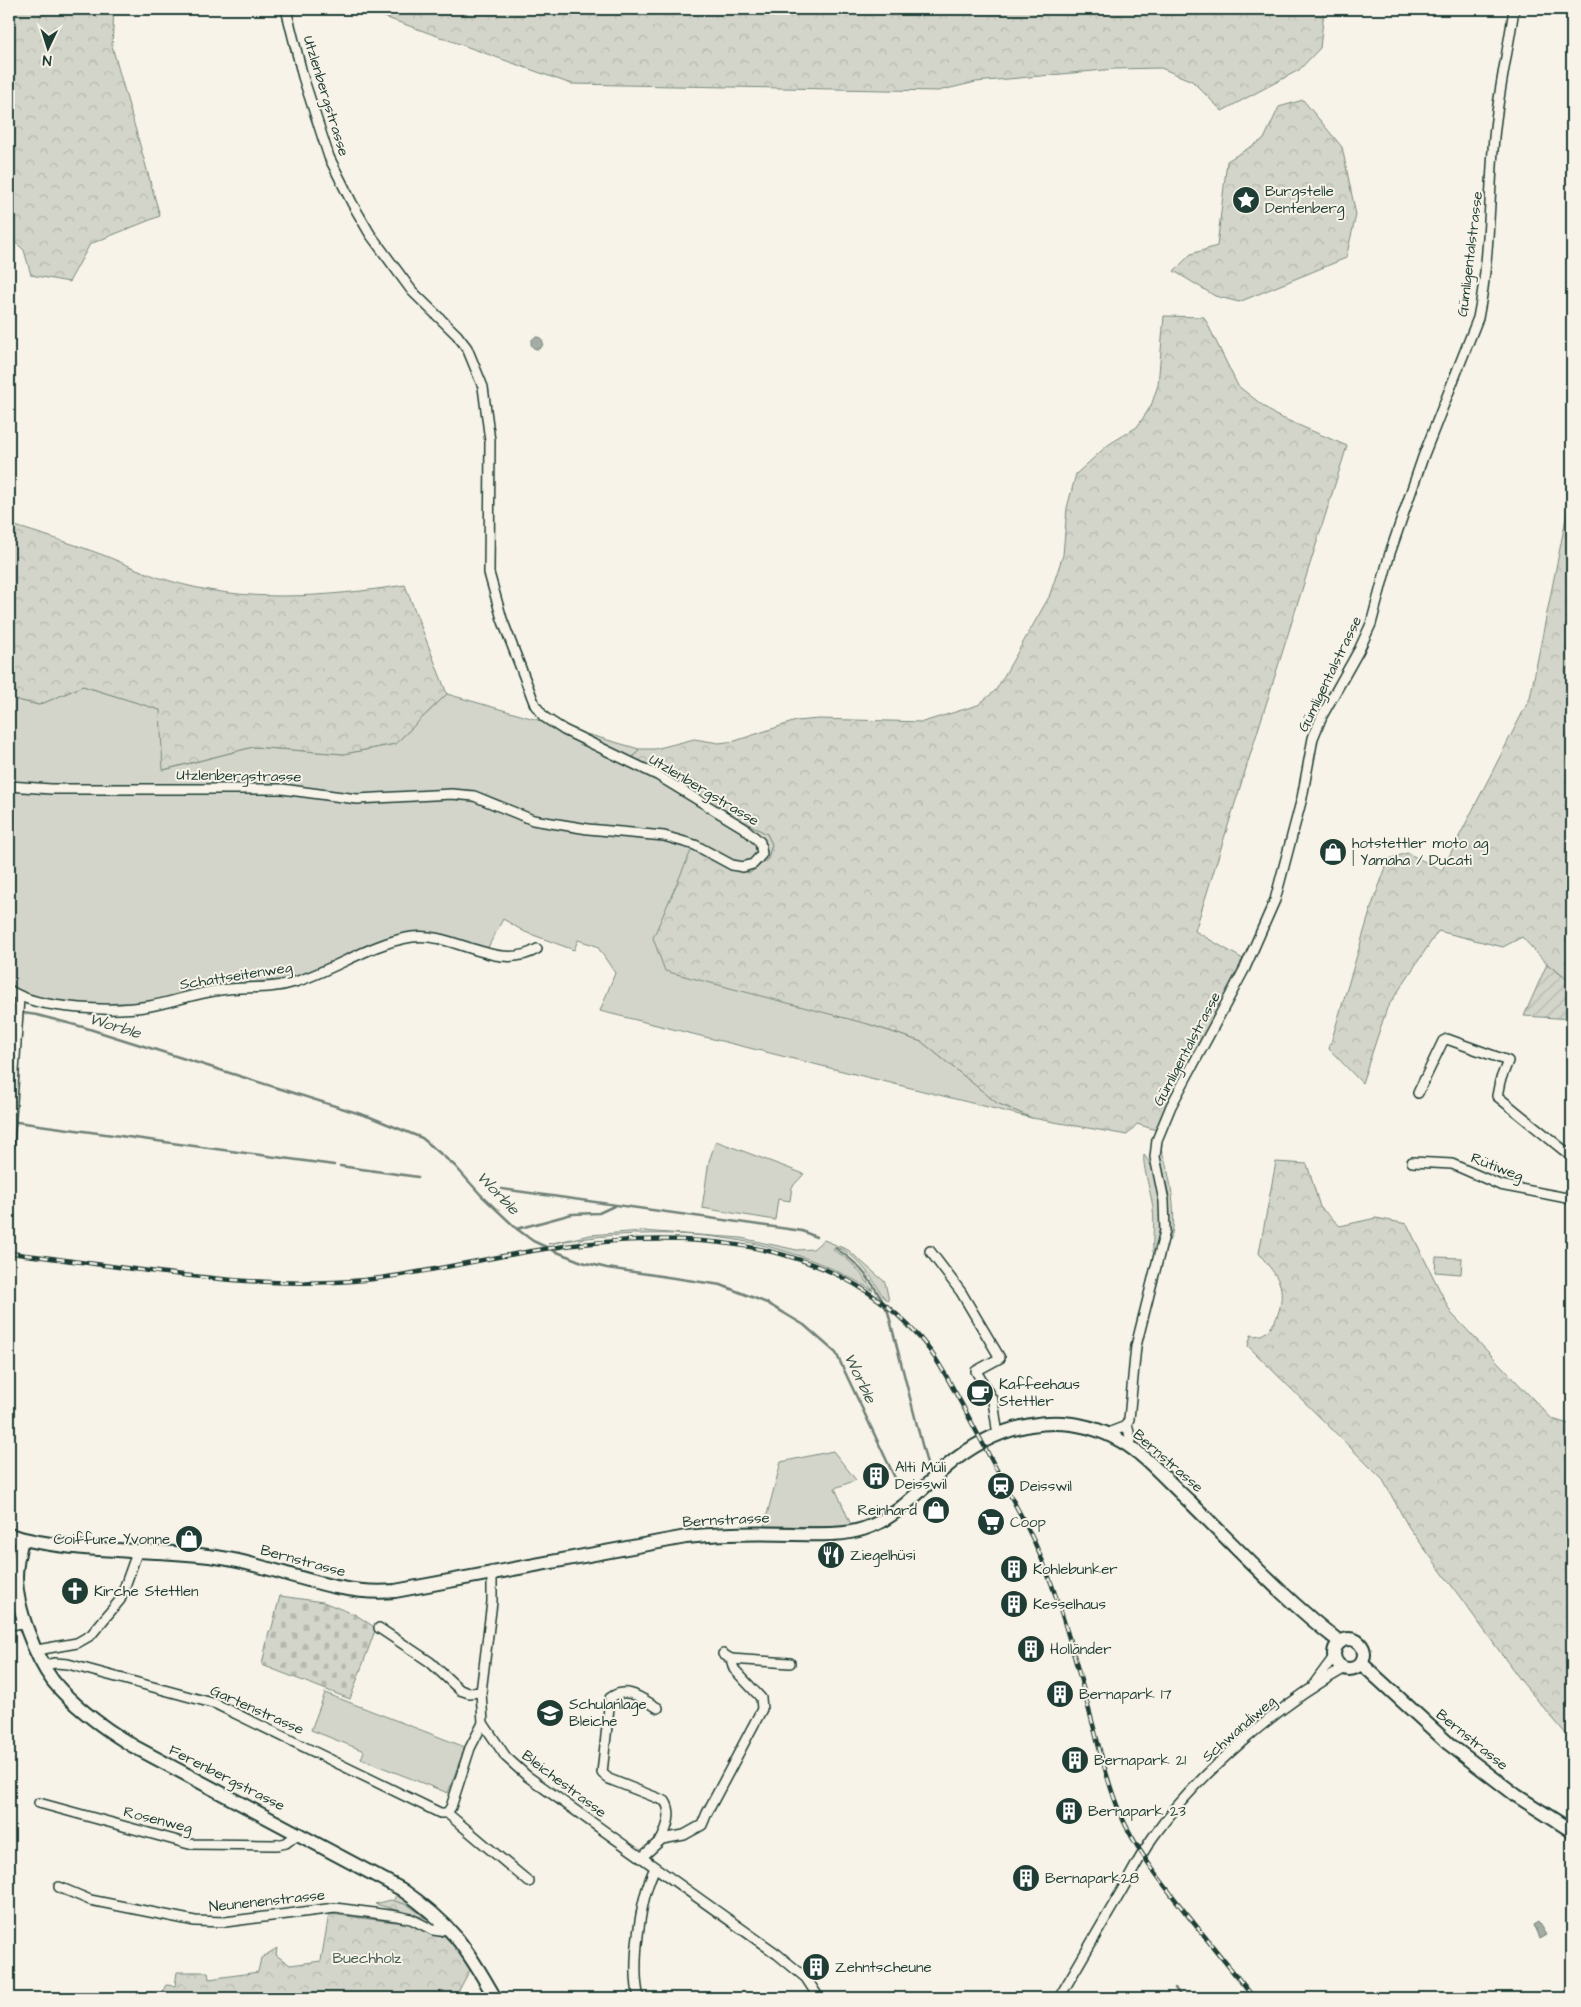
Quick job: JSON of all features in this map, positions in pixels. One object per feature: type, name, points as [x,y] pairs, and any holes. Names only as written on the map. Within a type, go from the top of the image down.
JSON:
[{"type":"main road","name":"Bernstrasse","points":[[9,1535],[51,1544],[218,1557],[249,1563],[356,1591],[395,1591],[492,1571],[686,1537],[726,1534],[839,1533],[863,1530],[885,1519],[960,1456],[998,1435],[1032,1424],[1054,1422],[1083,1426],[1110,1435],[1129,1447],[1157,1470],[1279,1588],[1340,1642],[1352,1639],[1359,1643],[1363,1650],[1360,1663],[1449,1744],[1517,1796],[1572,1831]]},
{"type":"main road","name":"Ferenbergstrasse","points":[[22,1539],[16,1577],[19,1601],[25,1622],[44,1665],[52,1679],[64,1691],[114,1734],[170,1767],[401,1888],[449,1927],[469,1954],[495,1998]]},
{"type":"main road","points":[[1340,1642],[1335,1649],[1334,1657],[1338,1664],[1345,1668],[1354,1668],[1360,1663]]},
{"type":"street","name":"Utzlenbergstrasse","points":[[9,786],[60,789],[282,789],[357,799],[452,794],[474,796],[490,801],[532,820],[674,838],[694,845],[737,867],[753,864],[762,854],[760,842],[744,828],[657,775],[564,730],[544,717],[535,705],[505,628],[490,579],[488,543],[490,441],[483,387],[467,348],[457,335],[412,291],[370,234],[352,204],[328,156],[303,77],[286,9]]},
{"type":"street","name":"Gümligentalstrasse","points":[[1129,1447],[1131,1441],[1127,1424],[1136,1346],[1165,1231],[1164,1201],[1155,1157],[1158,1140],[1171,1106],[1246,968],[1274,900],[1302,798],[1313,738],[1322,716],[1359,650],[1370,624],[1390,553],[1423,457],[1478,318],[1491,196],[1495,126],[1514,9]]},
{"type":"street","name":"Schattseitenweg","points":[[19,1001],[67,1007],[127,1009],[151,1006],[219,990],[273,988],[297,982],[382,946],[413,937],[440,939],[497,955],[521,956],[537,949]]},
{"type":"street","points":[[9,990],[19,1001],[9,1146]]},
{"type":"street","points":[[1418,1093],[1435,1056],[1447,1039],[1508,1061],[1500,1081],[1497,1096],[1572,1157]]},
{"type":"street","name":"Rütiweg","points":[[1412,1162],[1452,1164],[1500,1185],[1572,1199]]},
{"type":"street","points":[[930,1251],[961,1292],[1000,1358],[976,1370],[993,1401],[998,1435]]},
{"type":"street","points":[[1110,1435],[1113,1431],[1127,1424]]},
{"type":"street","points":[[37,1650],[77,1643],[92,1635],[120,1600],[138,1550]]},
{"type":"street","name":"Bleichestrasse","points":[[492,1571],[492,1602],[481,1692],[484,1723],[501,1751],[518,1769],[794,1967],[809,1982],[819,1998]]},
{"type":"street","points":[[9,1626],[25,1622]]},
{"type":"street","points":[[379,1628],[430,1662],[460,1690],[469,1693],[481,1692]]},
{"type":"street","points":[[641,1858],[662,1839],[684,1835],[702,1825],[762,1709],[760,1698],[734,1668],[727,1656],[790,1663]]},
{"type":"street","name":"Schwandiweg","points":[[1312,1686],[1334,1657]]},
{"type":"street","name":"Gartenstrasse","points":[[44,1665],[55,1663],[68,1664],[216,1704],[440,1812],[447,1813],[528,1882]]},
{"type":"street","name":"Schwandiweg","points":[[1059,1998],[1154,1835],[1216,1767],[1276,1713],[1312,1686],[1345,1668]]},
{"type":"street","name":"Bleichestrasse","points":[[658,1708],[627,1692],[619,1692],[610,1698],[602,1773],[609,1779],[665,1801],[669,1807],[668,1822],[662,1839]]},
{"type":"street","points":[[447,1813],[454,1800],[470,1748],[484,1723]]},
{"type":"street","name":"Rosenweg","points":[[39,1803],[189,1844],[277,1844],[286,1842],[299,1833]]},
{"type":"street","points":[[639,1998],[635,1974],[638,1941],[647,1887],[654,1868]]},
{"type":"street","name":"Neunenenstrasse","points":[[59,1887],[90,1900],[195,1921],[226,1922],[315,1909],[335,1908],[411,1919],[433,1930],[440,1931],[449,1927]]},
{"type":"green space","points":[[9,9],[114,9],[112,46],[160,216],[90,244],[69,282],[31,275],[24,250],[9,237]]},
{"type":"green space","points":[[362,9],[1324,9],[1324,11],[1320,48],[1299,70],[1222,111],[1192,81],[1161,68],[1115,69],[976,82],[938,91],[571,84]]},
{"type":"green space","points":[[1303,100],[1342,147],[1356,215],[1346,258],[1239,302],[1215,296],[1174,271],[1191,254],[1217,246],[1227,161],[1264,139],[1279,107]]},
{"type":"green space","points":[[1164,316],[1204,317],[1238,386],[1275,415],[1347,446],[1195,931],[1243,959],[1156,1130],[1137,1124],[1127,1135],[1032,1118],[997,1103],[922,1042],[868,1024],[665,971],[653,938],[694,844],[725,864],[750,873],[768,859],[772,844],[767,834],[632,760],[639,749],[655,749],[694,739],[719,743],[735,741],[796,721],[819,719],[923,722],[978,705],[996,690],[1049,597],[1063,555],[1067,508],[1076,474],[1108,445],[1137,427],[1151,406],[1158,385]]},
{"type":"green space","points":[[1572,464],[1572,983],[1547,964],[1522,937],[1503,947],[1438,931],[1387,1008],[1362,1083],[1329,1049],[1372,905],[1389,859],[1407,853],[1442,870],[1530,698],[1567,513]]},
{"type":"green space","points":[[9,524],[111,558],[159,578],[196,588],[226,593],[285,596],[315,595],[405,585],[447,694],[395,744],[344,754],[253,747],[163,770],[160,710],[83,686],[39,705],[9,698]]},
{"type":"green space","points":[[83,686],[161,710],[164,770],[253,747],[344,754],[395,744],[447,694],[639,749],[632,759],[767,834],[772,844],[768,859],[751,873],[725,864],[868,1024],[922,1042],[997,1103],[1032,1118],[600,1011],[615,973],[597,946],[578,940],[574,950],[525,932],[503,919],[485,953],[413,937],[312,976],[261,988],[127,1009],[28,999],[12,1004],[9,996],[9,698],[39,705]]},
{"type":"green space","points":[[1547,964],[1572,983],[1572,1019],[1524,1016]]},
{"type":"green space","points":[[13,1017],[10,1055],[9,1018]]},
{"type":"green space","points":[[716,1141],[804,1174],[792,1187],[790,1201],[778,1199],[775,1220],[702,1208],[709,1161]]},
{"type":"green space","points":[[1161,1150],[1172,1196],[1174,1222],[1169,1241],[1169,1196],[1159,1152]]},
{"type":"green space","points":[[1144,1155],[1150,1164],[1158,1188],[1160,1216],[1158,1242],[1155,1252],[1153,1252],[1153,1209],[1144,1166]]},
{"type":"green space","points":[[1276,1162],[1307,1164],[1320,1207],[1340,1226],[1376,1218],[1407,1224],[1451,1313],[1552,1419],[1572,1425],[1572,1741],[1522,1682],[1408,1526],[1383,1480],[1248,1346],[1251,1335],[1259,1335],[1266,1332],[1272,1326],[1280,1308],[1281,1289],[1279,1282],[1259,1253]]},
{"type":"green space","points":[[642,1231],[741,1238],[797,1250],[813,1249],[824,1240],[848,1250],[885,1282],[889,1301],[853,1257],[835,1247],[833,1250],[845,1257],[856,1268],[873,1291],[836,1271],[797,1255],[757,1244],[716,1237],[674,1234],[631,1234],[548,1244],[590,1235]]},
{"type":"green space","points":[[1436,1257],[1462,1258],[1461,1274],[1435,1272]]},
{"type":"green space","points":[[833,1451],[856,1480],[835,1488],[852,1527],[764,1526],[781,1462]]},
{"type":"green space","points":[[280,1596],[323,1602],[356,1615],[376,1628],[350,1699],[262,1665],[269,1631],[271,1631]]},
{"type":"green space","points":[[325,1693],[465,1747],[448,1793],[361,1759],[364,1751],[311,1730]]},
{"type":"green space","points":[[397,1894],[440,1926],[388,1910]]},
{"type":"green space","points":[[391,1900],[408,1905],[426,1918],[375,1904]]},
{"type":"green space","name":"Buechholz","points":[[329,1914],[411,1924],[430,1934],[449,1936],[471,1968],[457,1994],[460,1998],[159,1998],[166,1985],[175,1986],[177,1972],[208,1972],[209,1979],[258,1972],[261,1958],[277,1948],[276,1955],[290,1965],[321,1961]]},
{"type":"shaded area","points":[[537,337],[543,343],[537,349],[531,343]]},
{"type":"shaded area","points":[[1538,1922],[1546,1935],[1539,1939],[1533,1925]]},
{"type":"waterway","name":"Worble","points":[[9,1011],[37,1015],[83,1027],[370,1117],[422,1138],[455,1166],[481,1195],[517,1229],[533,1241],[582,1262],[607,1268],[721,1285],[767,1303],[804,1325],[836,1353],[895,1478]]},
{"type":"waterway","points":[[17,1122],[334,1165]]},
{"type":"waterway","points":[[340,1166],[418,1177]]},
{"type":"waterway","points":[[502,1189],[802,1231],[816,1237]]},
{"type":"waterway","points":[[517,1229],[572,1214],[599,1213],[614,1206]]},
{"type":"waterway","points":[[835,1248],[852,1260],[866,1276],[888,1312],[928,1468]]},
{"type":"waterway","name":"Worble","points":[[1175,1988],[1182,1998]]},
{"type":"railway","points":[[9,1253],[231,1280],[320,1283],[364,1280],[427,1271],[532,1251],[582,1244],[635,1240],[688,1240],[740,1245],[790,1257],[838,1275],[882,1302],[920,1338],[944,1373],[1037,1548],[1057,1599],[1109,1783],[1126,1827],[1158,1877],[1254,1998]]},
{"type":"place","name":"Burgstelle Dentenberg","points":[[1246,200]]},
{"type":"place","name":"hotstettler moto ag | Yamaha / Ducati","points":[[1333,852]]},
{"type":"place","name":"Kaffeehaus Stettler","points":[[980,1393]]},
{"type":"place","name":"Alti Müli Deisswil","points":[[876,1476]]},
{"type":"place","name":"Deisswil","points":[[1001,1486]]},
{"type":"place","name":"Reinhard","points":[[936,1510]]},
{"type":"place","name":"Coop","points":[[991,1522]]},
{"type":"place","name":"Coiffure Yvonne","points":[[189,1539]]},
{"type":"place","name":"Ziegelhüsi","points":[[831,1555]]},
{"type":"place","name":"Kohlebunker","points":[[1014,1569]]},
{"type":"place","name":"Kirche Stettlen","points":[[75,1591]]},
{"type":"place","name":"Kesselhaus","points":[[1014,1604]]},
{"type":"place","name":"Holländer","points":[[1031,1649]]},
{"type":"place","name":"Bernapark 17","points":[[1060,1694]]},
{"type":"place","name":"Schulanlage Bleiche","points":[[550,1713]]},
{"type":"place","name":"Bernapark 21","points":[[1075,1760]]},
{"type":"place","name":"Bernapark 23","points":[[1069,1811]]},
{"type":"place","name":"Bernapark28","points":[[1026,1878]]},
{"type":"place","name":"Zehntscheune","points":[[816,1967]]}]
